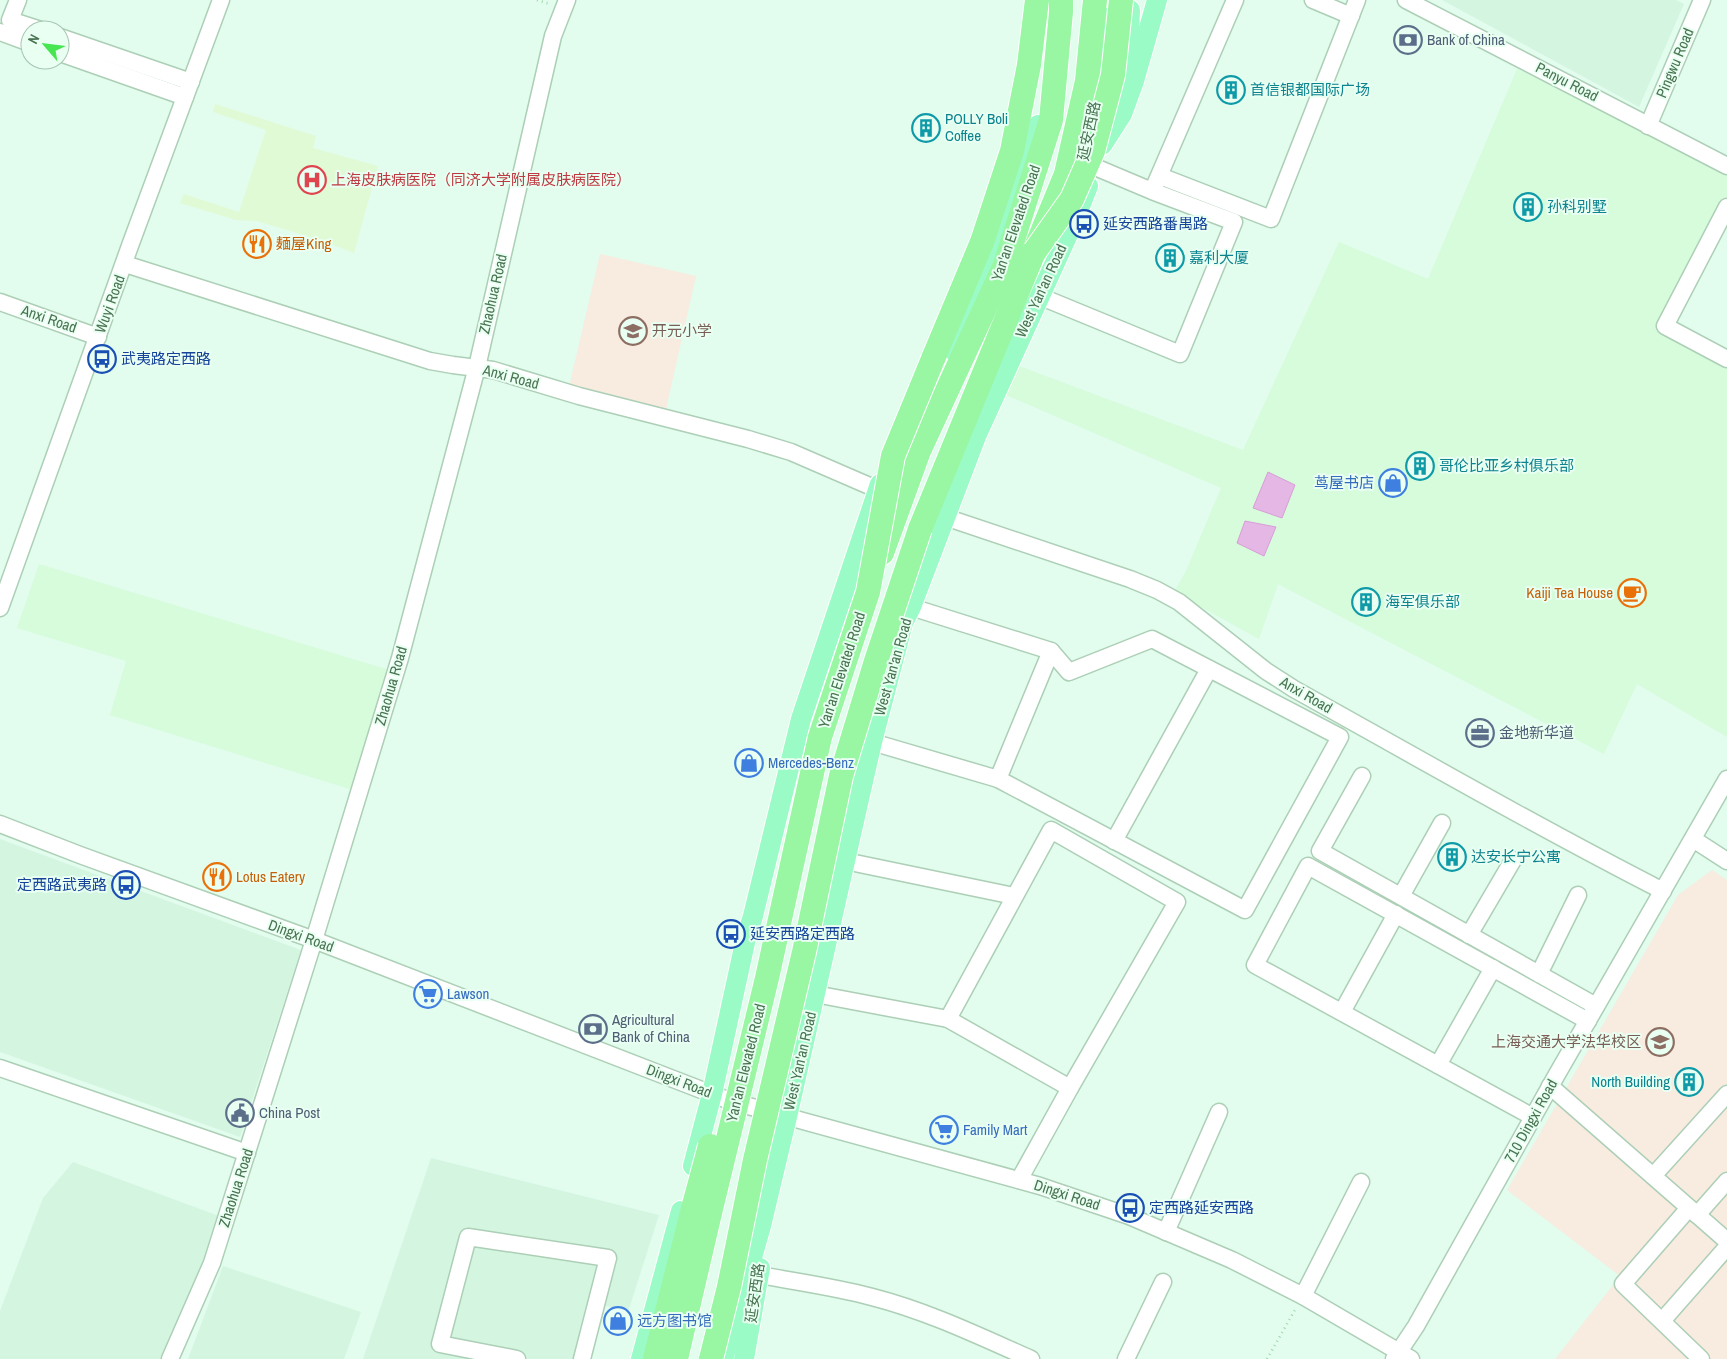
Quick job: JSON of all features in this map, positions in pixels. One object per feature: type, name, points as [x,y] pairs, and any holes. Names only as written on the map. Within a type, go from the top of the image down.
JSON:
[{"type":"highway","points":[[868,592],[893,456],[982,242],[1012,151],[1029,65],[1036,0]]},
{"type":"highway","name":"Yan'an Elevated Road","points":[[676,1359],[767,978],[820,737],[868,592],[919,451],[1005,265],[1051,120],[1061,0]]},
{"type":"highway","name":"Yan'an Elevated Road","points":[[711,1359],[804,952],[841,776],[876,661],[920,529],[1045,255],[1087,81],[1095,0]]},
{"type":"highway","points":[[1045,255],[1093,151],[1113,75],[1121,0]]},
{"type":"highway","points":[[655,1359],[728,1078],[767,978]]},
{"type":"highway","points":[[723,1359],[729,1286]]},
{"type":"main road","points":[[665,1359],[721,1097],[746,938],[801,719],[886,493],[1003,151],[1018,69],[1036,0]]},
{"type":"main road","points":[[641,1359],[814,782],[886,493],[984,277],[1041,116],[1052,26],[1041,0]]},
{"type":"main road","name":"延安西路","points":[[1045,255],[1092,129],[1110,9],[1109,0]]},
{"type":"main road","name":"West Yan'an Road","points":[[723,1359],[761,1226],[788,1117],[872,742],[903,624],[911,608],[977,434],[1039,296],[1045,255],[1075,219],[1095,168],[1128,61],[1131,0]]},
{"type":"main road","points":[[1102,145],[1122,114],[1134,81],[1157,0]]},
{"type":"main road","points":[[770,844],[814,782]]},
{"type":"main road","name":"延安西路","points":[[744,1359],[760,1275],[761,1226]]},
{"type":"street","points":[[18,0],[10,20],[20,23]]},
{"type":"street","name":"Wuyi Road","points":[[0,608],[221,0]]},
{"type":"street","name":"Zhaohua Road","points":[[170,1359],[212,1263],[314,940],[400,658],[477,367],[553,36],[567,0]]},
{"type":"street","points":[[1152,191],[1235,0]]},
{"type":"street","points":[[1313,0],[1351,16]]},
{"type":"street","points":[[1160,176],[1270,219],[1358,0]]},
{"type":"street","name":"Panyu Road","points":[[1406,0],[1727,166]]},
{"type":"street","name":"Pingwu Road","points":[[1648,126],[1702,0]]},
{"type":"street","points":[[0,32],[20,39]]},
{"type":"street","points":[[70,41],[188,89]]},
{"type":"street","points":[[70,56],[188,89]]},
{"type":"street","points":[[1039,296],[1180,354],[1234,222],[1095,168]]},
{"type":"street","points":[[1727,207],[1665,326],[1727,359]]},
{"type":"street","name":"Anxi Road","points":[[125,264],[430,361],[493,370],[579,396],[748,439],[791,452],[886,493]]},
{"type":"street","name":"Anxi Road","points":[[0,302],[98,337]]},
{"type":"street","name":"Anxi Road","points":[[945,517],[1157,590],[1179,602],[1266,671],[1294,688],[1480,791],[1525,819],[1663,891]]},
{"type":"street","points":[[872,742],[998,779],[1245,910],[1340,737],[1152,639],[1069,672],[1051,651],[911,608]]},
{"type":"street","points":[[998,779],[1051,651]]},
{"type":"street","points":[[1114,841],[1209,669]]},
{"type":"street","points":[[1362,776],[1320,851],[1596,1006]]},
{"type":"street","name":"710 Dingxi Road","points":[[1401,1356],[1550,1086],[1727,779]]},
{"type":"street","points":[[1401,896],[1442,823]]},
{"type":"street","name":"Dingxi Road","points":[[0,824],[97,862],[314,940],[721,1097],[1019,1180],[1129,1216],[1232,1260],[1303,1296],[1401,1356]]},
{"type":"street","points":[[948,1019],[1050,830],[1177,902],[1019,1180]]},
{"type":"street","points":[[1693,839],[1727,861]]},
{"type":"street","points":[[1469,935],[1513,860]]},
{"type":"street","points":[[845,861],[1014,896]]},
{"type":"street","points":[[1533,1117],[1255,965],[1308,866],[1588,1021]]},
{"type":"street","points":[[1538,974],[1578,895]]},
{"type":"street","points":[[1342,1012],[1396,914]]},
{"type":"street","points":[[1438,1065],[1493,968]]},
{"type":"street","points":[[815,994],[948,1019],[1070,1088]]},
{"type":"street","points":[[0,1068],[247,1153]]},
{"type":"street","points":[[1550,1086],[1727,1242]]},
{"type":"street","points":[[1653,1176],[1727,1094]]},
{"type":"street","points":[[1166,1232],[1219,1112]]},
{"type":"street","points":[[1701,1359],[1623,1284],[1727,1180]]},
{"type":"street","points":[[1303,1296],[1361,1182]]},
{"type":"street","points":[[516,1359],[440,1344],[470,1231],[608,1258],[582,1359]]},
{"type":"street","points":[[1662,1321],[1727,1247]]},
{"type":"street","points":[[760,1275],[872,1297],[964,1329],[1031,1359]]},
{"type":"street","points":[[1126,1359],[1163,1282]]},
{"type":"path","points":[[1267,1359],[1284,1326],[1303,1296]]},
{"type":"shaded area","points":[[1442,0],[1676,0],[1684,4],[1639,107]]},
{"type":"shaded area","points":[[1517,69],[1727,167],[1727,207],[1666,326],[1727,359],[1727,737],[1637,684],[1604,754],[1278,584],[1259,639],[1174,592],[1186,571],[1221,488],[1006,395],[1019,366],[1243,450],[1339,242],[1428,279]]},
{"type":"shaded area","name":"上海皮肤病医院（同济大学附属皮肤病医院）","points":[[215,104],[316,136],[313,148],[378,166],[354,253],[323,241],[257,221],[236,220],[180,203],[184,194],[239,212],[266,130],[213,112]]},
{"type":"shaded area","name":"开元小学","points":[[600,254],[696,276],[666,409],[569,387]]},
{"type":"shaded area","points":[[1268,472],[1295,485],[1282,518],[1253,508]]},
{"type":"shaded area","points":[[1245,521],[1276,527],[1264,556],[1237,543]]},
{"type":"shaded area","points":[[39,564],[389,670],[353,790],[110,715],[126,661],[17,628]]},
{"type":"shaded area","points":[[0,839],[301,950],[240,1137],[0,1052]]},
{"type":"shaded area","name":"上海交通大学法华校区","points":[[1712,870],[1727,880],[1727,1359],[1555,1359],[1620,1276],[1507,1190],[1678,895]]},
{"type":"shaded area","points":[[431,1158],[659,1215],[628,1312],[606,1306],[589,1359],[363,1359]]},
{"type":"shaded area","points":[[73,1162],[219,1216],[203,1264],[162,1359],[0,1359],[0,1311],[43,1198]]},
{"type":"shaded area","points":[[223,1266],[361,1312],[344,1359],[188,1359]]},
{"type":"place","name":"Bank of China","points":[[1408,40]]},
{"type":"place","name":"首信银都国际广场","points":[[1231,90]]},
{"type":"place","name":"POLLY Boli Coffee","points":[[926,128]]},
{"type":"place","name":"上海皮肤病医院（同济大学附属皮肤病医院）","points":[[312,180]]},
{"type":"place","name":"孙科别墅","points":[[1528,207]]},
{"type":"place","name":"延安西路番禺路","points":[[1084,224]]},
{"type":"place","name":"麺屋King","points":[[257,244]]},
{"type":"place","name":"嘉利大厦","points":[[1170,258]]},
{"type":"place","name":"开元小学","points":[[633,331]]},
{"type":"place","name":"武夷路定西路","points":[[102,359]]},
{"type":"place","name":"哥伦比亚乡村俱乐部","points":[[1420,466]]},
{"type":"place","name":"茑屋书店","points":[[1393,483]]},
{"type":"place","name":"Kaiji Tea House","points":[[1632,593]]},
{"type":"place","name":"海军俱乐部","points":[[1366,602]]},
{"type":"place","name":"金地新华道","points":[[1480,733]]},
{"type":"place","name":"Mercedes-Benz","points":[[749,763]]},
{"type":"place","name":"达安长宁公寓","points":[[1452,857]]},
{"type":"place","name":"Lotus Eatery","points":[[217,877]]},
{"type":"place","name":"定西路武夷路","points":[[126,885]]},
{"type":"place","name":"延安西路定西路","points":[[731,934]]},
{"type":"place","name":"Lawson","points":[[428,994]]},
{"type":"place","name":"Agricultural Bank of China","points":[[593,1029]]},
{"type":"place","name":"上海交通大学法华校区","points":[[1660,1042]]},
{"type":"place","name":"North Building","points":[[1689,1082]]},
{"type":"place","name":"China Post","points":[[240,1113]]},
{"type":"place","name":"Family Mart","points":[[944,1130]]},
{"type":"place","name":"定西路延安西路","points":[[1130,1208]]},
{"type":"place","name":"远方图书馆","points":[[618,1321]]}]
